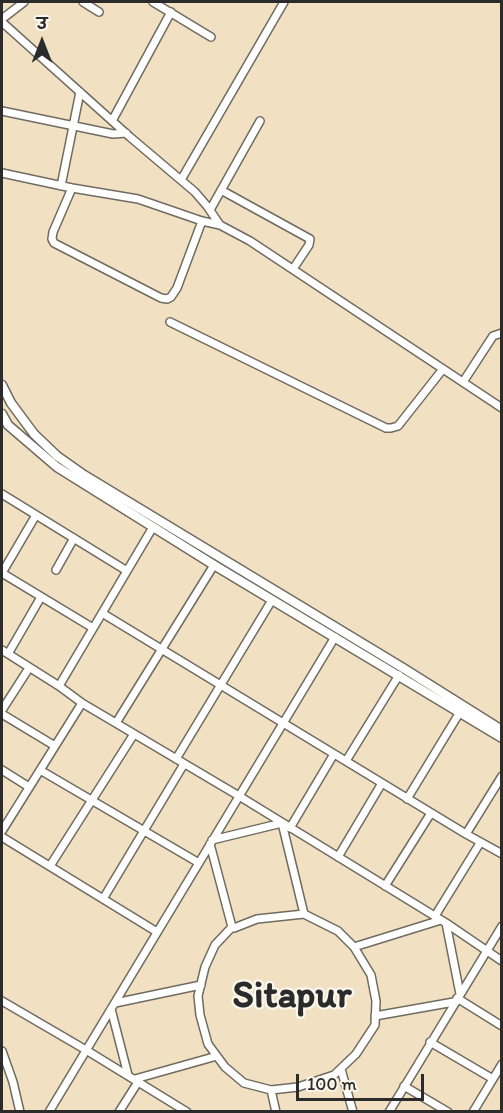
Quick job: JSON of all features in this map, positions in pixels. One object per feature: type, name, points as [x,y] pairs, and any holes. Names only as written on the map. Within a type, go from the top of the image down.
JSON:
[{"type":"street","points":[[9,2],[9,13]]},
{"type":"street","points":[[24,2],[2,21],[112,121],[195,192],[220,225]]},
{"type":"street","points":[[83,2],[99,12]]},
{"type":"street","points":[[153,2],[212,37]]},
{"type":"street","points":[[181,180],[284,2]]},
{"type":"street","points":[[112,121],[171,12]]},
{"type":"street","points":[[61,186],[80,92]]},
{"type":"street","points":[[2,111],[113,134],[126,133]]},
{"type":"street","points":[[210,210],[260,121]]},
{"type":"street","points":[[2,173],[138,200],[220,225],[293,269],[501,408]]},
{"type":"street","points":[[72,188],[53,232],[54,243],[161,298],[171,297],[177,288],[202,221]]},
{"type":"street","points":[[221,190],[310,238],[309,245],[293,269]]},
{"type":"street","points":[[170,322],[386,428],[398,426],[443,369]]},
{"type":"street","points":[[463,382],[493,336],[501,333]]},
{"type":"street","points":[[2,385],[11,403],[33,434],[57,456],[84,475],[501,730]]},
{"type":"street","points":[[2,414],[8,425],[57,467],[214,565],[501,738]]},
{"type":"street","points":[[2,494],[127,571]]},
{"type":"street","points":[[36,515],[2,573],[93,628]]},
{"type":"street","points":[[59,686],[153,527]]},
{"type":"street","points":[[56,570],[74,538]]},
{"type":"street","points":[[116,723],[214,565]]},
{"type":"street","points":[[41,597],[5,652],[82,703],[441,920],[501,961]]},
{"type":"street","points":[[176,759],[272,600]]},
{"type":"street","points":[[102,613],[501,854]]},
{"type":"street","points":[[50,1111],[335,637]]},
{"type":"street","points":[[29,668],[2,712],[55,746]]},
{"type":"street","points":[[346,761],[399,675]]},
{"type":"street","points":[[2,828],[82,703]]},
{"type":"street","points":[[407,799],[460,712]]},
{"type":"street","points":[[50,866],[134,734]]},
{"type":"street","points":[[290,828],[334,754]]},
{"type":"street","points":[[103,899],[184,764]]},
{"type":"street","points":[[2,770],[29,787]]},
{"type":"street","points":[[40,770],[199,863]]},
{"type":"street","points":[[466,834],[501,776]]},
{"type":"street","points":[[338,857],[382,783]]},
{"type":"street","points":[[385,886],[431,813]]},
{"type":"street","points":[[211,842],[282,823]]},
{"type":"street","points":[[282,823],[304,914]]},
{"type":"street","points":[[2,837],[157,933]]},
{"type":"street","points":[[211,842],[232,927]]},
{"type":"street","points":[[457,998],[441,920],[480,843]]},
{"type":"street","points":[[304,914],[338,931],[354,946],[371,975],[376,1001],[375,1025],[357,1054],[334,1075],[298,1087],[272,1090],[244,1083],[225,1067],[208,1044],[200,1015],[198,996],[205,967],[215,945],[232,927],[257,920],[304,914]]},
{"type":"street","points":[[354,946],[441,920]]},
{"type":"street","points":[[388,1112],[501,926]]},
{"type":"street","points":[[113,1006],[201,985]]},
{"type":"street","points":[[375,1016],[457,998],[501,1026]]},
{"type":"street","points":[[2,1001],[186,1111]]},
{"type":"street","points":[[113,1006],[134,1079],[119,1112]]},
{"type":"street","points":[[430,1042],[493,1079]]},
{"type":"street","points":[[2,1050],[20,1112]]},
{"type":"street","points":[[134,1079],[217,1056]]},
{"type":"street","points":[[473,1112],[501,1064]]},
{"type":"street","points":[[341,1069],[353,1112]]},
{"type":"street","points":[[404,1086],[448,1112]]},
{"type":"street","points":[[272,1090],[276,1112]]},
{"type":"district","name":"Sitapur","points":[[292,997]]}]
